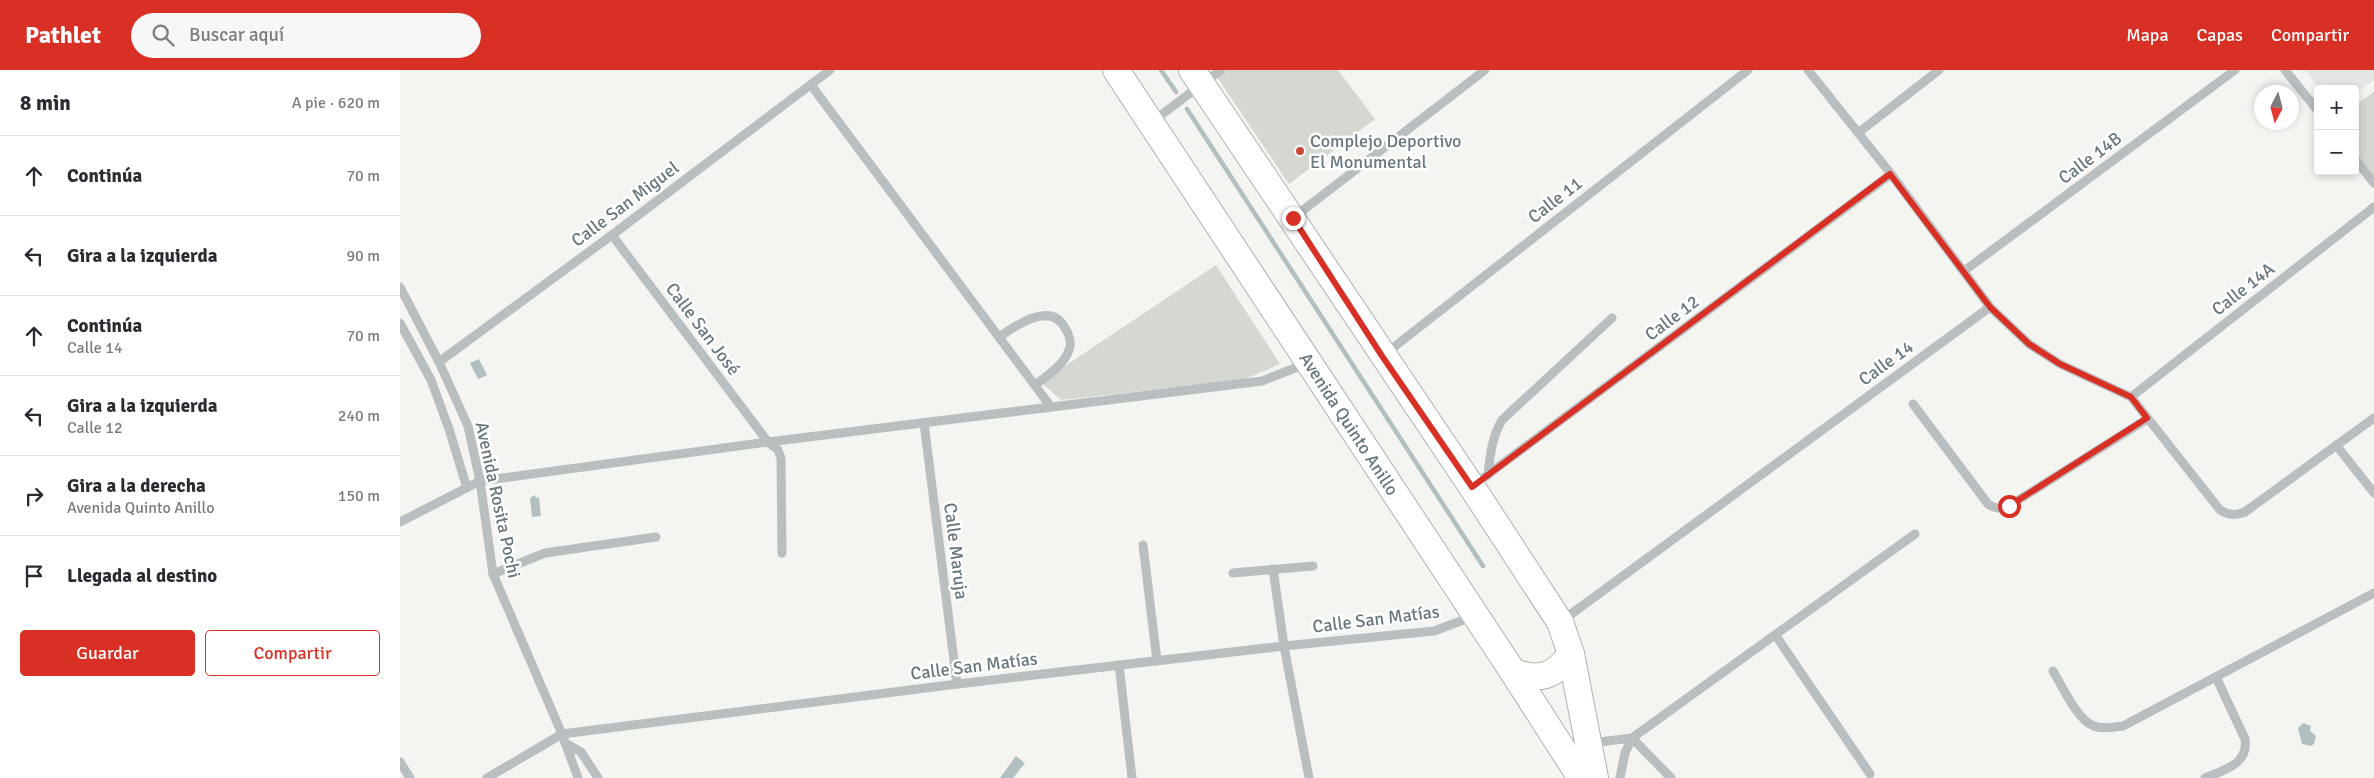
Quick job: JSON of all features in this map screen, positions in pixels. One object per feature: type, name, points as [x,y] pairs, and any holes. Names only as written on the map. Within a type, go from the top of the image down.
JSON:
[{"type":"main road","name":"Avenida Quinto Anillo","points":[[1116,70],[1513,672],[1580,778]]},
{"type":"main road","points":[[1205,75],[1293,218],[1382,356],[1480,481],[1560,622],[1571,654],[1595,778]]},
{"type":"main road","points":[[1513,672],[1529,677],[1546,676],[1561,667],[1571,654]]},
{"type":"street","name":"Calle San Miguel","points":[[439,362],[612,235],[830,70]]},
{"type":"street","points":[[1293,218],[1485,70]]},
{"type":"street","name":"Calle 11","points":[[1382,356],[1748,70]]},
{"type":"street","points":[[1808,70],[1890,174],[1990,307],[2029,344],[2060,364],[2131,397],[2214,505],[2228,514],[2238,515],[2245,512],[2374,418]]},
{"type":"street","points":[[1858,133],[1939,70]]},
{"type":"street","name":"Calle 14B","points":[[1964,271],[2235,70]]},
{"type":"street","points":[[2286,70],[2314,106]]},
{"type":"street","points":[[1151,122],[1205,75]]},
{"type":"street","points":[[812,85],[1051,407]]},
{"type":"street","points":[[2359,164],[2374,183]]},
{"type":"street","name":"Calle 12","points":[[1480,481],[1890,174]]},
{"type":"street","name":"Calle 14A","points":[[2131,397],[2374,207]]},
{"type":"street","name":"Calle San José","points":[[612,235],[768,442],[778,450],[782,458],[782,553]]},
{"type":"street","name":"Avenida Rosita Pochi","points":[[400,287],[439,362],[468,426],[480,481],[493,574],[564,738],[578,778]]},
{"type":"street","name":"Calle 14","points":[[1560,622],[1990,307]]},
{"type":"street","points":[[999,337],[1017,324],[1036,316],[1052,316],[1062,323],[1069,336],[1070,349],[1061,363],[1035,386]]},
{"type":"street","points":[[1480,481],[1496,430],[1502,420],[1612,318]]},
{"type":"street","points":[[400,323],[431,380],[467,488]]},
{"type":"street","points":[[400,522],[480,481],[768,442],[1262,381],[1308,363]]},
{"type":"street","points":[[1914,404],[1988,504],[1994,508],[2002,509],[2147,418]]},
{"type":"street","name":"Calle Maruja","points":[[924,423],[956,684]]},
{"type":"street","points":[[2336,445],[2374,493]]},
{"type":"street","points":[[1589,743],[1632,738],[1915,534]]},
{"type":"street","points":[[493,574],[545,554],[656,538]]},
{"type":"street","points":[[1143,545],[1157,661]]},
{"type":"street","points":[[1233,573],[1313,566]]},
{"type":"street","points":[[1273,569],[1284,646],[1309,778]]},
{"type":"street","points":[[2053,671],[2082,719],[2092,726],[2106,728],[2123,726],[2374,593]]},
{"type":"street","name":"Calle San Matías","points":[[487,778],[564,738],[956,684],[1284,646],[1434,631],[1475,615]]},
{"type":"street","points":[[1776,636],[1870,774]]},
{"type":"street","points":[[1119,665],[1132,778]]},
{"type":"street","points":[[2205,778],[2235,765],[2241,760],[2246,747],[2245,739],[2216,677]]},
{"type":"street","points":[[564,738],[581,752],[598,778]]},
{"type":"street","points":[[1620,778],[1625,753],[1632,738]]},
{"type":"street","points":[[1632,738],[1671,778]]},
{"type":"street","points":[[400,762],[410,778]]},
{"type":"shaded area","name":"Complejo Deportivo El Monumental","points":[[1227,70],[1338,70],[1375,119],[1289,184],[1217,77]]},
{"type":"shaded area","points":[[2305,70],[2374,70],[2374,80],[2359,91],[2359,85],[2316,85]]},
{"type":"shaded area","points":[[2374,92],[2374,178],[2359,161],[2359,102]]},
{"type":"shaded area","points":[[1216,265],[1280,364],[1243,380],[1061,400],[1041,382]]},
{"type":"shaded area","points":[[479,359],[487,375],[478,379],[470,363]]},
{"type":"shaded area","points":[[535,495],[536,498],[539,497],[541,516],[532,517],[530,498]]},
{"type":"shaded area","points":[[2303,723],[2311,726],[2310,731],[2316,736],[2314,744],[2311,746],[2302,744],[2298,728]]},
{"type":"shaded area","points":[[1016,756],[1025,763],[1013,778],[1000,778]]},
{"type":"waterway","points":[[1161,70],[1176,92]]},
{"type":"waterway","points":[[1187,109],[1483,566]]},
{"type":"place","name":"Complejo Deportivo El Monumental","points":[[1300,151]]},
{"type":"route","points":[[1293,218],[1382,356],[1472,487],[1890,174],[1990,307],[2004,322],[2029,344],[2060,364],[2131,397],[2147,418],[2009,506]]}]
